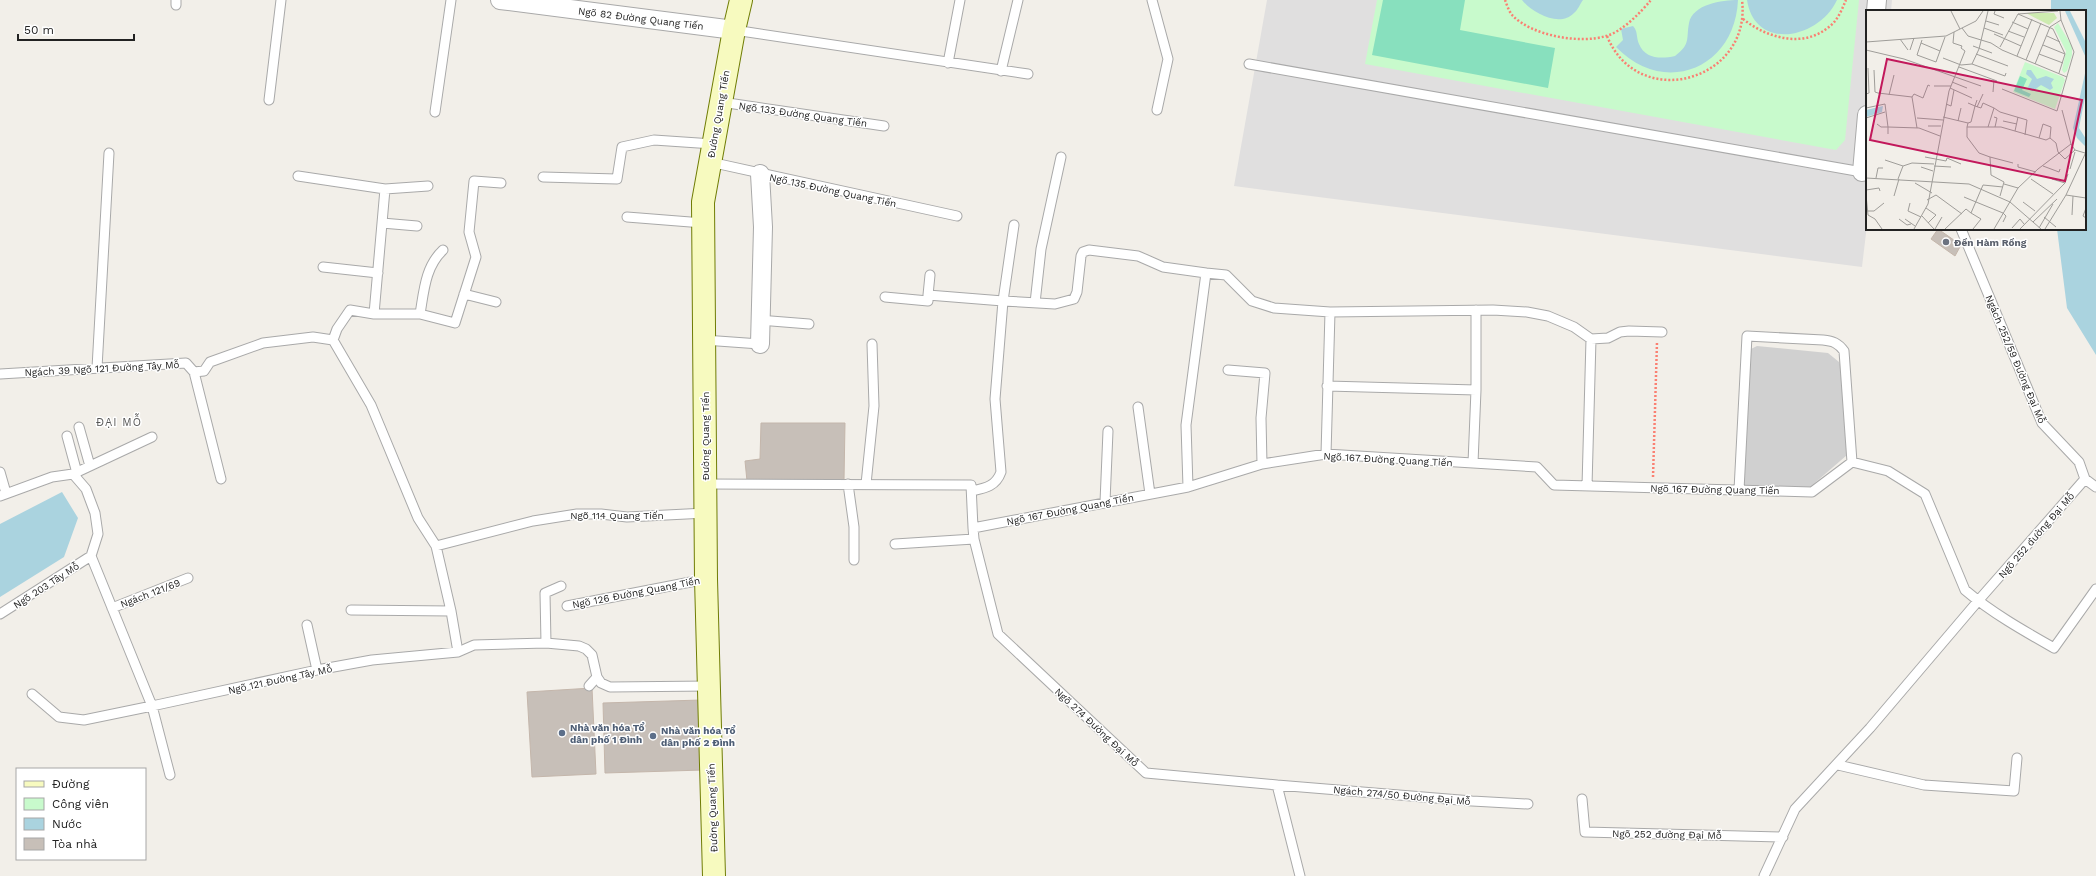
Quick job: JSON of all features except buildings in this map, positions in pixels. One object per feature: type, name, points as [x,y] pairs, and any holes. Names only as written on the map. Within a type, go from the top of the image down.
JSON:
[{"type":"street","name":"Ngõ 82 Đường Quang Tiến","points":[[500,0],[734,30]]},
{"type":"street","name":"Đường Quang Tiến","points":[[714,876],[707,741],[709,686],[706,579],[703,202],[734,30],[741,0]]},
{"type":"street","points":[[1876,10],[1877,0]]},
{"type":"street","points":[[1862,172],[1866,126]]},
{"type":"street","points":[[760,174],[763,227],[760,344]]},
{"type":"lane","points":[[269,100],[281,0]]},
{"type":"lane","points":[[435,112],[451,0]]},
{"type":"lane","points":[[948,63],[960,0]]},
{"type":"lane","points":[[1001,71],[1018,0]]},
{"type":"lane","points":[[1152,0],[1168,59],[1157,110]]},
{"type":"lane","points":[[734,30],[1028,74]]},
{"type":"lane","points":[[1249,64],[1862,172]]},
{"type":"lane","name":"Ngõ 133 Đường Quang Tiến","points":[[721,102],[884,126]]},
{"type":"lane","name":"Ngõ 135 Đường Quang Tiến","points":[[543,178],[617,179],[622,147],[654,140],[711,153],[760,174],[957,216]]},
{"type":"lane","points":[[97,368],[109,154]]},
{"type":"lane","points":[[1035,303],[1041,249],[1061,157]]},
{"type":"lane","points":[[298,176],[385,189],[428,186]]},
{"type":"lane","points":[[458,652],[451,612],[436,546],[418,518],[371,405],[333,340],[337,329],[350,310],[374,314],[420,314],[455,323],[476,257],[469,232],[474,181],[501,183]]},
{"type":"lane","points":[[374,314],[385,189]]},
{"type":"lane","points":[[627,217],[703,223]]},
{"type":"lane","points":[[382,223],[416,226]]},
{"type":"lane","points":[[972,491],[992,485],[998,480],[1001,472],[995,399],[1004,301],[1014,225]]},
{"type":"lane","name":"Ngách 252/59 Đường Đại Mỗ","points":[[1961,230],[2042,424],[2079,462],[2085,479]]},
{"type":"lane","points":[[420,314],[427,275],[434,260],[443,250]]},
{"type":"lane","points":[[928,295],[1055,304],[1074,299],[1077,292],[1081,256],[1083,252],[1088,250],[1138,256],[1163,267],[1226,275],[1252,301],[1274,308],[1330,312],[1476,310],[1527,312],[1548,316],[1574,327],[1591,339],[1608,338],[1620,332],[1629,331],[1662,332]]},
{"type":"lane","points":[[323,267],[378,273]]},
{"type":"lane","points":[[1188,487],[1186,425],[1206,273]]},
{"type":"lane","points":[[885,297],[928,301],[930,275]]},
{"type":"lane","points":[[464,294],[496,302]]},
{"type":"lane","points":[[1473,463],[1476,390],[1476,310]]},
{"type":"lane","points":[[1326,454],[1330,312]]},
{"type":"lane","points":[[760,320],[809,324]]},
{"type":"lane","points":[[1739,490],[1747,336],[1832,340],[1844,351],[1852,462],[1888,471],[1925,494],[1965,590],[1978,601],[2054,648],[2096,589]]},
{"type":"lane","name":"Ngách 39 Ngõ 121 Đường Tây Mỗ","points":[[0,374],[186,363],[194,372],[204,371],[210,362],[263,343],[312,337],[333,340]]},
{"type":"lane","points":[[1587,486],[1591,339]]},
{"type":"lane","points":[[704,340],[760,344]]},
{"type":"lane","points":[[866,484],[874,406],[872,344]]},
{"type":"lane","points":[[1228,370],[1265,373],[1261,418],[1262,464]]},
{"type":"lane","points":[[194,372],[221,479]]},
{"type":"lane","points":[[1327,386],[1476,390]]},
{"type":"lane","points":[[1138,407],[1150,494]]},
{"type":"lane","points":[[79,427],[90,466]]},
{"type":"lane","points":[[1105,502],[1108,431]]},
{"type":"lane","points":[[67,436],[75,473],[86,489],[95,513],[98,534],[91,556],[152,706],[170,775]]},
{"type":"lane","points":[[0,472],[3,494],[52,477],[75,473],[152,437]]},
{"type":"lane","name":"Ngõ 167 Đường Quang Tiến","points":[[973,528],[1188,487],[1262,464],[1326,454],[1537,466],[1554,485],[1812,492],[1852,462]]},
{"type":"lane","points":[[2085,479],[2096,487]]},
{"type":"lane","name":"Ngõ 252 đường Đại Mỗ","points":[[1764,876],[1795,809],[1838,765],[1978,601],[2085,479]]},
{"type":"lane","points":[[706,484],[971,485],[973,528]]},
{"type":"lane","points":[[848,484],[854,527],[854,560]]},
{"type":"lane","name":"Ngõ 114 Quang Tiến","points":[[436,546],[533,521],[577,514],[601,514],[628,517],[706,512]]},
{"type":"lane","name":"Ngõ 274 Đường Đại Mỗ","points":[[973,528],[974,539],[998,634],[1146,773],[1276,784]]},
{"type":"lane","points":[[894,544],[974,539]]},
{"type":"lane","name":"Ngõ 203 Tây Mỗ","points":[[0,614],[91,556]]},
{"type":"lane","name":"Ngách 121/69","points":[[112,608],[188,578]]},
{"type":"lane","name":"Ngõ 126 Đường Quang Tiến","points":[[567,606],[706,579]]},
{"type":"lane","points":[[546,643],[545,593],[561,586]]},
{"type":"lane","points":[[351,610],[451,612]]},
{"type":"lane","points":[[306,625],[317,670]]},
{"type":"lane","name":"Ngõ 121 Đường Tây Mỗ","points":[[32,694],[59,717],[84,720],[317,670],[372,660],[458,652],[474,645],[546,643],[569,644],[586,649],[595,662],[597,677]]},
{"type":"lane","points":[[589,686],[597,677],[605,686],[620,688],[709,686]]},
{"type":"lane","points":[[1838,765],[1924,786],[2014,791],[2017,758]]},
{"type":"lane","points":[[1276,784],[1300,876]]},
{"type":"lane","name":"Ngách 274/50 Đường Đại Mỗ","points":[[1276,784],[1472,801],[1528,804]]},
{"type":"lane","name":"Ngõ 252 đường Đại Mỗ","points":[[1582,799],[1585,832],[1783,837]]},
{"type":"path","points":[[1505,0],[1512,16],[1526,26],[1548,35],[1570,39],[1607,36],[1627,23],[1652,0]]},
{"type":"path","points":[[1607,36],[1612,49],[1621,60],[1633,70],[1650,78],[1668,80],[1684,79],[1700,75],[1713,67],[1727,54],[1735,41],[1742,19],[1742,0]]},
{"type":"path","points":[[1742,19],[1768,35],[1784,39],[1799,38],[1815,34],[1830,27],[1838,16],[1846,0]]},
{"type":"path","points":[[1653,488],[1658,341]]},
{"type":"shaded area","points":[[1267,0],[1892,0],[1891,10],[1866,10],[1866,230],[1862,267],[1234,186]]},
{"type":"shaded area","points":[[1757,346],[1828,353],[1839,362],[1844,375],[1847,455],[1809,488],[1740,486],[1751,349]]},
{"type":"green space","points":[[1377,0],[1859,0],[1845,140],[1836,150],[1365,64]]},
{"type":"green space","points":[[1383,0],[1465,0],[1460,30],[1555,48],[1548,88],[1372,55]]},
{"type":"water","points":[[1522,0],[1583,0],[1578,9],[1568,17],[1554,19],[1532,10]]},
{"type":"water","points":[[1738,0],[1734,24],[1724,43],[1711,58],[1694,68],[1675,72],[1655,70],[1635,62],[1616,47],[1623,40],[1621,29],[1633,26],[1636,30],[1639,44],[1645,53],[1654,57],[1664,58],[1675,56],[1686,45],[1689,23],[1696,11],[1709,4]]},
{"type":"water","points":[[1747,0],[1837,0],[1828,13],[1816,24],[1803,31],[1788,34],[1774,33],[1762,27],[1752,17]]},
{"type":"water","points":[[2051,0],[2096,0],[2096,355],[2067,308],[2057,230],[2086,230],[2086,10],[2051,10]]},
{"type":"water","points":[[62,492],[78,518],[64,557],[0,597],[0,524]]},
{"type":"place","name":"Đền Hàm Rồng","points":[[1946,242]]},
{"type":"place","name":"Nhà văn hóa Tổ dân phố 1 Đình","points":[[562,733]]},
{"type":"place","name":"Nhà văn hóa Tổ dân phố 2 Đình","points":[[653,736]]},
{"type":"district","name":"ĐẠI MỖ","points":[[119,422]]}]
